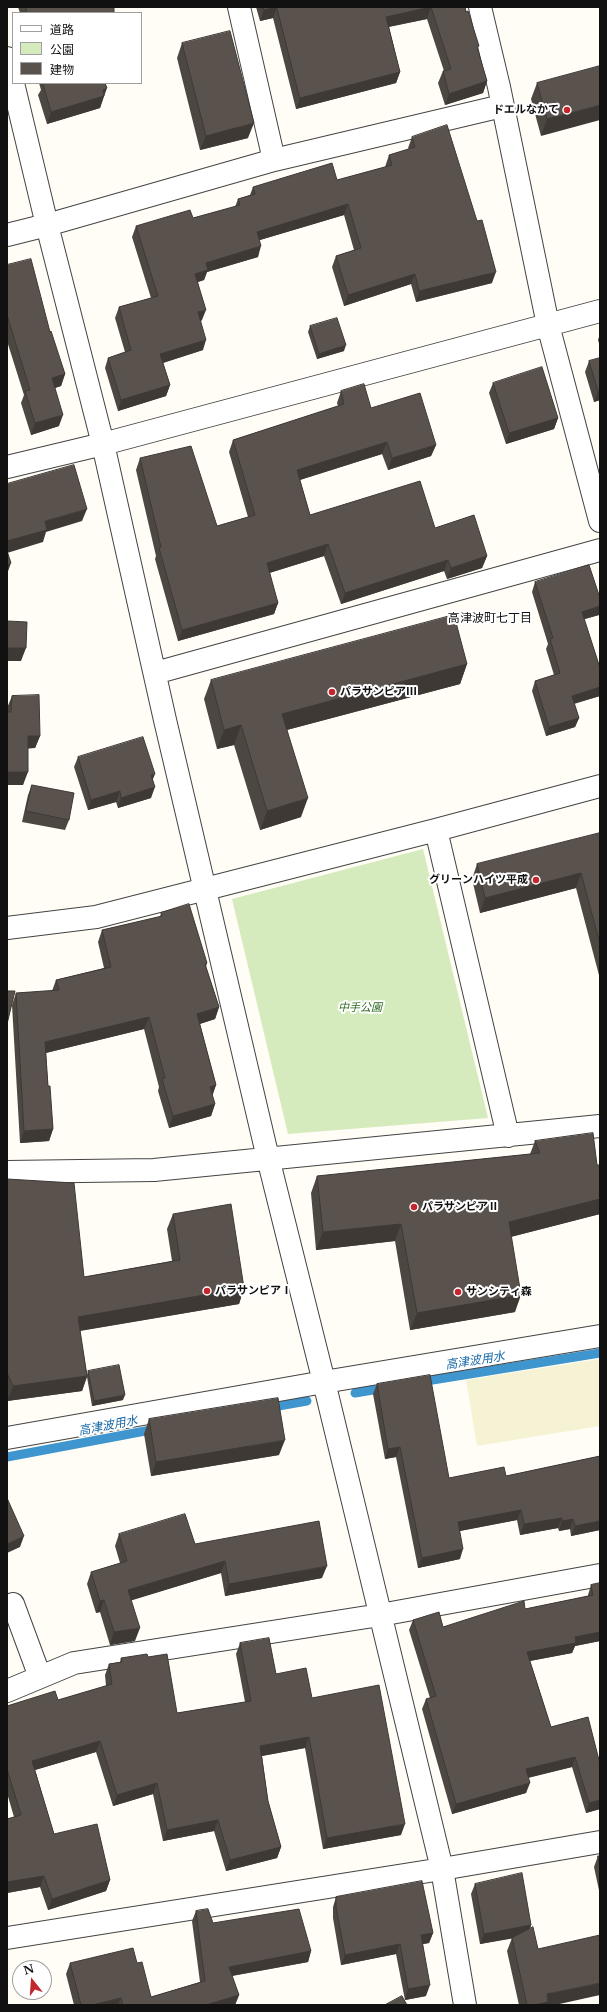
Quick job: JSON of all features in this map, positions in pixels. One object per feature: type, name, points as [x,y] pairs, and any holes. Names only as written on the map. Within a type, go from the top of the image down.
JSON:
[{"type":"street","points":[[239,7],[274,160]]},
{"type":"street","points":[[480,7],[548,325],[600,521]]},
{"type":"street","points":[[7,58],[12,79]]},
{"type":"street","points":[[13,84],[47,225],[103,444],[268,1158],[442,1869],[465,2005]]},
{"type":"street","points":[[7,235],[274,160],[502,106]]},
{"type":"street","points":[[7,467],[103,444],[600,311]]},
{"type":"street","points":[[155,673],[600,550]]},
{"type":"street","points":[[7,928],[96,917],[436,830],[600,786]]},
{"type":"street","points":[[436,830],[508,1136]]},
{"type":"street","points":[[7,1172],[154,1170],[600,1126]]},
{"type":"street","points":[[7,1438],[324,1382],[600,1336]]},
{"type":"street","points":[[7,1691],[74,1663],[380,1615],[600,1575]]},
{"type":"street","points":[[13,1604],[40,1677]]},
{"type":"street","points":[[7,1938],[442,1869],[600,1842]]},
{"type":"shaded area","points":[[600,1359],[600,1426],[477,1446],[466,1380]]},
{"type":"green space","name":"中手公園","points":[[423,849],[488,1118],[288,1134],[232,899]]},
{"type":"building","points":[[26,7],[114,7],[114,12],[27,12]]},
{"type":"building","points":[[263,7],[277,7],[264,10]]},
{"type":"building","points":[[277,7],[431,7],[386,17],[400,72],[300,98]]},
{"type":"building","points":[[431,7],[465,7],[466,12],[468,11],[479,46],[477,47],[487,81],[449,94],[443,71],[451,69]]},
{"type":"building","points":[[230,31],[254,123],[206,136],[182,43]]},
{"type":"building","points":[[600,66],[600,105],[547,119],[537,83]]},
{"type":"building","points":[[43,84],[105,84],[107,88],[103,90],[104,96],[51,112]]},
{"type":"building","points":[[447,125],[477,221],[482,220],[496,272],[419,291],[415,274],[348,295],[336,256],[361,248],[348,204],[257,232],[261,246],[206,263],[208,270],[195,274],[206,310],[198,312],[206,340],[160,354],[170,385],[121,400],[108,358],[131,350],[119,307],[158,296],[136,226],[190,210],[193,218],[240,205],[238,199],[255,194],[253,187],[332,163],[337,180],[392,165],[389,155],[415,147],[412,137]]},
{"type":"building","points":[[31,259],[50,332],[51,331],[65,374],[52,378],[63,415],[35,423],[25,391],[30,390],[7,315],[7,265]]},
{"type":"building","points":[[337,318],[346,345],[319,354],[310,326]]},
{"type":"building","points":[[600,358],[600,391],[598,391],[589,361]]},
{"type":"building","points":[[542,367],[558,418],[509,433],[493,383]]},
{"type":"building","points":[[364,384],[371,408],[420,393],[436,445],[392,458],[387,442],[297,470],[310,515],[420,481],[435,528],[474,515],[487,556],[451,568],[448,560],[345,593],[328,544],[267,563],[278,603],[182,630],[159,548],[161,547],[140,458],[191,446],[217,526],[255,515],[233,440],[344,404],[341,391]]},
{"type":"building","points":[[74,465],[87,509],[45,521],[47,530],[7,541],[7,484]]},
{"type":"building","points":[[7,551],[11,563],[7,565]]},
{"type":"building","points":[[589,565],[600,598],[600,606],[582,612],[600,668],[600,687],[572,696],[579,718],[549,727],[535,681],[560,673],[550,639],[553,638],[535,582]]},
{"type":"building","points":[[454,615],[467,664],[282,714],[308,798],[267,811],[241,725],[224,730],[211,680]]},
{"type":"building","points":[[7,621],[27,622],[26,648],[7,648]]},
{"type":"building","points":[[39,695],[40,736],[28,736],[28,772],[7,772],[7,712],[11,712],[12,696]]},
{"type":"building","points":[[143,737],[155,774],[151,775],[155,787],[121,798],[120,791],[91,800],[78,757]]},
{"type":"building","points":[[32,785],[74,793],[69,820],[26,811]]},
{"type":"building","points":[[600,833],[600,944],[581,873],[485,898],[477,864]]},
{"type":"building","points":[[189,904],[207,963],[205,964],[219,1007],[197,1014],[216,1085],[210,1087],[215,1104],[173,1116],[162,1079],[165,1078],[149,1017],[45,1042],[53,1129],[24,1131],[16,993],[59,990],[56,980],[111,967],[102,930],[162,916],[161,913]]},
{"type":"building","points":[[7,991],[15,991],[7,1024]]},
{"type":"building","points":[[593,1133],[597,1165],[600,1165],[600,1199],[509,1222],[521,1295],[417,1313],[401,1224],[323,1232],[317,1176],[540,1153],[535,1141]]},
{"type":"building","points":[[7,1179],[74,1183],[84,1277],[180,1260],[173,1214],[231,1204],[244,1288],[78,1317],[87,1376],[13,1386],[7,1373]]},
{"type":"building","points":[[119,1365],[125,1395],[94,1401],[88,1371]]},
{"type":"building","points":[[430,1375],[449,1478],[504,1467],[506,1476],[600,1456],[600,1521],[575,1526],[573,1519],[562,1521],[562,1518],[524,1524],[521,1510],[458,1522],[463,1549],[422,1558],[400,1447],[388,1449],[377,1384]]},
{"type":"building","points":[[278,1398],[285,1440],[156,1462],[149,1419]]},
{"type":"building","points":[[7,1498],[24,1536],[7,1544]]},
{"type":"building","points":[[185,1514],[195,1544],[319,1521],[327,1566],[229,1584],[225,1561],[128,1590],[140,1628],[114,1632],[104,1600],[100,1601],[91,1572],[127,1561],[119,1534]]},
{"type":"building","points":[[600,1583],[600,1632],[575,1637],[576,1643],[527,1652],[551,1727],[588,1717],[600,1764],[600,1800],[589,1803],[575,1757],[526,1769],[530,1783],[456,1804],[426,1699],[436,1696],[413,1620],[439,1612],[443,1627],[524,1601],[525,1609],[593,1595],[591,1585]]},
{"type":"building","points":[[269,1638],[276,1674],[306,1668],[312,1698],[379,1685],[405,1824],[327,1838],[309,1737],[260,1746],[268,1801],[281,1847],[230,1860],[218,1820],[167,1830],[157,1783],[117,1795],[100,1741],[32,1761],[54,1834],[97,1824],[110,1880],[52,1899],[44,1876],[7,1882],[7,1819],[21,1815],[7,1769],[7,1706],[55,1691],[58,1700],[112,1684],[109,1664],[122,1662],[121,1658],[147,1654],[148,1657],[167,1654],[177,1713],[251,1701],[240,1643]]},
{"type":"building","points":[[598,1856],[600,1856],[600,1867]]},
{"type":"building","points":[[522,1873],[531,1925],[484,1934],[475,1884]]},
{"type":"building","points":[[422,1881],[433,1933],[421,1935],[430,1985],[408,1989],[400,1944],[345,1955],[336,1907],[336,1897]]},
{"type":"building","points":[[208,1909],[213,1923],[299,1909],[311,1951],[229,1967],[239,1995],[206,2005],[123,2005],[121,1998],[92,2005],[81,2005],[70,1963],[133,1948],[137,1963],[142,1962],[151,1997],[205,1981],[196,1911]]},
{"type":"building","points":[[533,1927],[538,1949],[600,1935],[600,1983],[547,1994],[548,2002],[527,2005],[512,1938]]},
{"type":"building","points":[[402,1996],[407,2005],[385,2005]]},
{"type":"waterway","name":"高津波用水","points":[[420,1382],[600,1353]]},
{"type":"waterway","name":"高津波用水","points":[[355,1393],[385,1388]]},
{"type":"waterway","name":"高津波用水","points":[[267,1408],[307,1401]]},
{"type":"waterway","name":"高津波用水","points":[[7,1457],[156,1429]]},
{"type":"place","name":"ドエルなかて","points":[[567,110]]},
{"type":"place","name":"パラサンピアⅢ","points":[[332,692]]},
{"type":"place","name":"グリーンハイツ平成","points":[[536,880]]},
{"type":"place","name":"パラサンピアⅡ","points":[[414,1207]]},
{"type":"place","name":"パラサンピアⅠ","points":[[207,1291]]},
{"type":"place","name":"サンシティ森","points":[[458,1292]]},
{"type":"district","name":"高津波町七丁目","points":[[490,619]]}]
